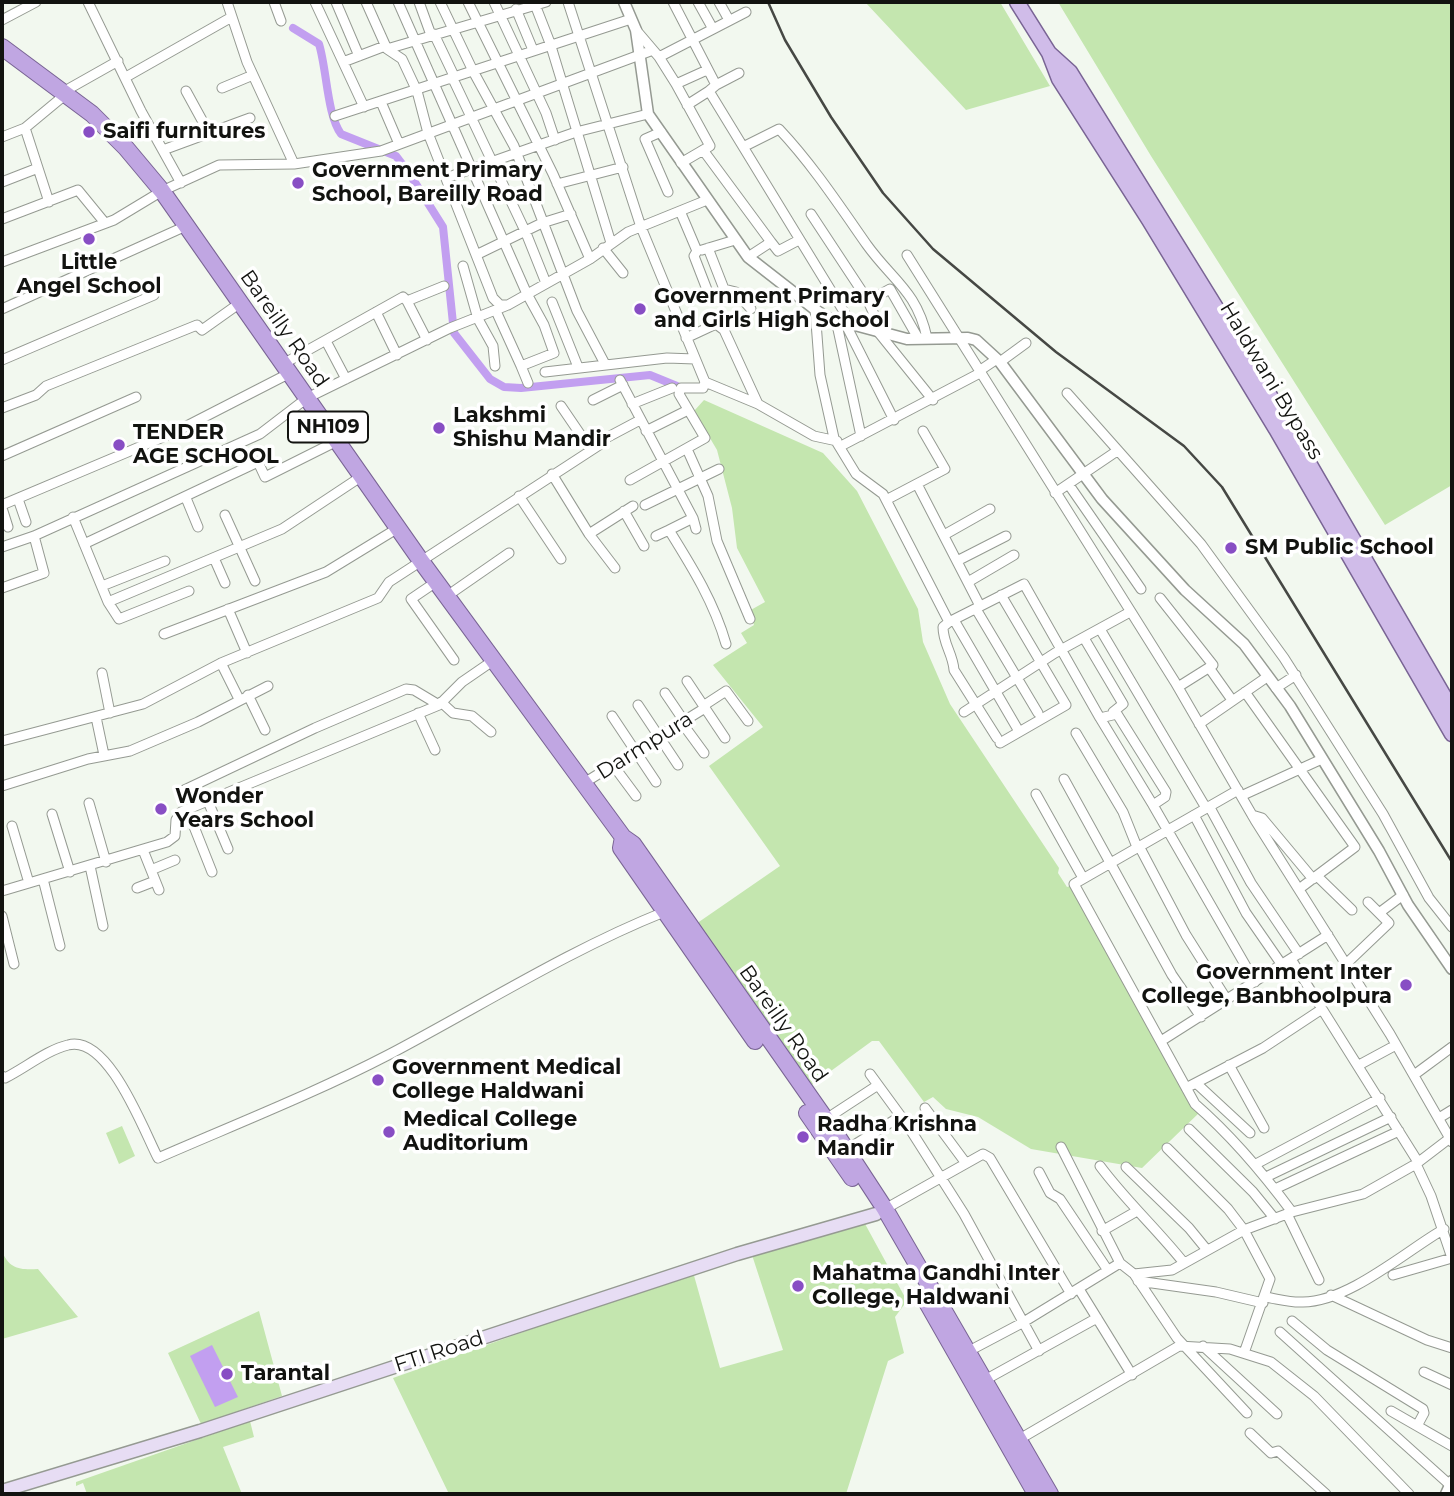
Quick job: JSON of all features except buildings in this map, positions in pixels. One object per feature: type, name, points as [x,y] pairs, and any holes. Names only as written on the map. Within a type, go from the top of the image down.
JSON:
[{"type":"highway","name":"Bareilly Road","points":[[2,47],[64,93],[126,148],[162,191],[421,561],[623,837],[621,848],[825,1119],[846,1150],[1013,1443],[1051,1494]]},
{"type":"highway","name":"Bareilly Road","points":[[669,909],[880,1211]]},
{"type":"highway","name":"Bareilly Road","points":[[964,1354],[985,1380],[1036,1494]]},
{"type":"main road","name":"Haldwani Bypass","points":[[1017,2],[1049,53],[1059,79],[1210,318],[1452,734]]},
{"type":"main road","name":"Haldwani Bypass","points":[[1049,53],[1070,72],[1171,230],[1452,710]]},
{"type":"main road","name":"FTI Road","points":[[2,1491],[240,1418],[737,1254],[880,1211]]},
{"type":"street","points":[[3,17],[36,2]]},
{"type":"street","points":[[88,2],[181,183]]},
{"type":"street","points":[[215,2],[227,5],[253,75],[294,164]]},
{"type":"street","points":[[274,2],[281,22]]},
{"type":"street","points":[[315,2],[364,107]]},
{"type":"street","points":[[336,2],[359,56]]},
{"type":"street","points":[[398,2],[554,354],[521,366]]},
{"type":"street","points":[[419,2],[470,119],[526,233],[545,283]]},
{"type":"street","points":[[440,2],[473,71],[517,152],[577,311],[605,364]]},
{"type":"street","points":[[468,2],[557,184],[590,259]]},
{"type":"street","points":[[494,2],[555,139]]},
{"type":"street","points":[[343,62],[513,7],[546,2]]},
{"type":"street","points":[[568,2],[641,227],[705,382],[703,388],[681,388],[679,394],[705,438],[630,480]]},
{"type":"street","points":[[624,2],[634,24],[677,84],[710,146],[681,163]]},
{"type":"street","points":[[673,2],[707,70],[713,88],[799,240],[894,420]]},
{"type":"street","points":[[698,2],[713,30]]},
{"type":"street","points":[[719,2],[729,20]]},
{"type":"street","points":[[370,3],[386,47],[402,59],[417,91],[428,133],[493,298],[500,305],[508,305]]},
{"type":"street","points":[[534,3],[550,43],[560,85],[590,176],[607,245],[623,273]]},
{"type":"street","points":[[513,7],[533,50]]},
{"type":"street","points":[[2,262],[105,223],[162,191],[219,165],[294,164],[383,150],[592,73],[693,41],[746,12]]},
{"type":"street","points":[[126,78],[230,18]]},
{"type":"street","points":[[335,117],[435,85],[550,43],[634,24]]},
{"type":"street","points":[[634,24],[648,114],[748,257],[815,309],[844,323],[881,333],[923,338],[957,337],[976,341],[998,360],[1084,476],[1185,590],[1244,644],[1322,759],[1452,969]]},
{"type":"street","points":[[2,137],[25,128],[64,93],[118,61]]},
{"type":"street","points":[[677,84],[707,70]]},
{"type":"street","points":[[687,105],[739,73]]},
{"type":"street","points":[[222,88],[253,75]]},
{"type":"street","points":[[186,91],[209,133]]},
{"type":"street","points":[[381,102],[399,144]]},
{"type":"street","points":[[446,178],[576,132],[648,114]]},
{"type":"street","points":[[163,150],[250,118]]},
{"type":"street","points":[[25,128],[49,202]]},
{"type":"street","points":[[745,146],[779,129],[869,248],[907,290],[923,317],[923,338]]},
{"type":"street","points":[[661,132],[645,139],[668,192]]},
{"type":"street","points":[[704,150],[778,251],[799,240]]},
{"type":"street","points":[[557,184],[623,167]]},
{"type":"street","points":[[2,182],[38,168]]},
{"type":"street","points":[[2,219],[78,190],[105,223]]},
{"type":"street","points":[[2,547],[34,536],[260,434],[307,398],[452,328],[496,311],[590,259],[607,245],[641,227],[707,200]]},
{"type":"street","points":[[680,211],[697,251]]},
{"type":"street","points":[[475,255],[526,233],[542,223],[571,214]]},
{"type":"street","points":[[811,214],[868,301],[881,333],[933,400]]},
{"type":"street","points":[[2,309],[103,266],[186,226]]},
{"type":"street","points":[[711,300],[694,256],[697,251],[735,240]]},
{"type":"street","points":[[748,257],[771,242]]},
{"type":"street","points":[[708,248],[724,289],[736,292],[751,309]]},
{"type":"street","points":[[907,255],[1178,687],[1252,816],[1396,1045],[1451,1140],[1363,1194],[1290,1213],[1244,1230],[1172,1270],[1136,1277]]},
{"type":"street","points":[[463,266],[478,319],[493,346],[495,366]]},
{"type":"street","points":[[407,301],[444,286]]},
{"type":"street","points":[[868,301],[890,289],[923,338]]},
{"type":"street","points":[[2,360],[154,295]]},
{"type":"street","points":[[8,527],[2,507],[175,432],[403,297],[427,340]]},
{"type":"street","points":[[552,302],[578,367]]},
{"type":"street","points":[[2,408],[36,395],[46,386],[197,325],[202,330],[240,303]]},
{"type":"street","points":[[815,309],[820,375],[839,443],[856,474],[883,494],[952,621],[1017,728]]},
{"type":"street","points":[[496,311],[528,383]]},
{"type":"street","points":[[376,312],[397,355]]},
{"type":"street","points":[[844,323],[861,436]]},
{"type":"street","points":[[686,338],[716,324],[723,330],[758,404]]},
{"type":"street","points":[[547,335],[563,330]]},
{"type":"street","points":[[326,341],[346,379]]},
{"type":"street","points":[[705,382],[758,404],[814,436],[839,443],[861,436],[933,400],[1026,343]]},
{"type":"street","points":[[545,372],[667,358],[695,359]]},
{"type":"street","points":[[593,400],[622,383],[696,529]]},
{"type":"street","points":[[632,404],[672,388]]},
{"type":"street","points":[[1067,393],[1201,544],[1296,675],[1383,814],[1429,898],[1452,927]]},
{"type":"street","points":[[2,456],[136,397]]},
{"type":"street","points":[[561,406],[591,450]]},
{"type":"street","points":[[646,431],[688,410]]},
{"type":"street","points":[[2,741],[153,700],[221,663],[377,598],[387,583],[606,439],[640,420]]},
{"type":"street","points":[[886,500],[945,469],[923,431]]},
{"type":"street","points":[[84,544],[186,498],[258,461],[265,477],[337,441]]},
{"type":"street","points":[[687,449],[701,478],[718,541],[750,620]]},
{"type":"street","points":[[1055,493],[1117,452]]},
{"type":"street","points":[[645,505],[719,469]]},
{"type":"street","points":[[552,474],[589,534],[615,568]]},
{"type":"street","points":[[108,601],[282,529],[362,476]]},
{"type":"street","points":[[918,484],[968,582],[978,608],[1038,713]]},
{"type":"street","points":[[1069,485],[1141,589]]},
{"type":"street","points":[[519,496],[561,559]]},
{"type":"street","points":[[186,498],[198,527]]},
{"type":"street","points":[[18,499],[26,522]]},
{"type":"street","points":[[589,534],[629,509],[644,546]]},
{"type":"street","points":[[944,535],[990,509]]},
{"type":"street","points":[[225,514],[255,581]]},
{"type":"street","points":[[73,517],[108,601],[119,619],[189,591]]},
{"type":"street","points":[[656,536],[692,518]]},
{"type":"street","points":[[164,634],[326,572],[398,528]]},
{"type":"street","points":[[668,530],[708,594],[726,644]]},
{"type":"street","points":[[2,588],[44,573],[34,536]]},
{"type":"street","points":[[957,561],[1006,536]]},
{"type":"street","points":[[447,596],[509,553]]},
{"type":"street","points":[[968,582],[1014,555]]},
{"type":"street","points":[[214,558],[225,583]]},
{"type":"street","points":[[102,586],[164,561]]},
{"type":"street","points":[[436,582],[411,599],[454,660]]},
{"type":"street","points":[[1001,596],[1066,705],[998,740],[954,670],[954,660],[943,640],[943,627],[952,621],[1024,584],[1255,982]]},
{"type":"street","points":[[1160,598],[1212,664],[1210,669],[1178,687]]},
{"type":"street","points":[[228,609],[247,653]]},
{"type":"street","points":[[964,712],[1060,650],[1130,612]]},
{"type":"street","points":[[1100,629],[1208,807],[1322,1009],[1380,1098],[1417,1163],[1444,1229],[1452,1258],[1394,1275]]},
{"type":"street","points":[[1084,638],[1123,704],[1100,718]]},
{"type":"street","points":[[2,891],[106,862],[175,836],[176,820],[181,812],[440,704],[462,682],[494,660]]},
{"type":"street","points":[[221,663],[265,730]]},
{"type":"street","points":[[1210,669],[1233,700]]},
{"type":"street","points":[[102,673],[110,713]]},
{"type":"street","points":[[1276,688],[1296,675]]},
{"type":"street","points":[[1199,724],[1268,677]]},
{"type":"street","points":[[687,681],[726,738]]},
{"type":"street","points":[[2,786],[104,755],[130,751],[198,722],[268,685]]},
{"type":"street","points":[[180,792],[316,727],[406,689],[440,704],[453,713],[472,716],[491,732]]},
{"type":"street","name":"Darmpura","points":[[584,783],[683,722],[726,691],[748,721]]},
{"type":"street","points":[[1245,692],[1355,847],[1299,889]]},
{"type":"street","points":[[665,693],[704,753]]},
{"type":"street","points":[[638,705],[678,765]]},
{"type":"street","points":[[1113,712],[1117,714],[1166,792],[1166,797],[1153,805]]},
{"type":"street","points":[[418,713],[435,750]]},
{"type":"street","points":[[612,716],[656,782]]},
{"type":"street","points":[[96,717],[104,755]]},
{"type":"street","points":[[1076,733],[1123,812],[1138,846],[1186,935],[1227,1000]]},
{"type":"street","points":[[1319,1280],[1290,1213],[1275,1189],[1256,1164],[1195,1104],[1074,884],[1208,807],[1322,759]]},
{"type":"street","points":[[613,765],[636,796]]},
{"type":"street","points":[[1064,779],[1112,861],[1172,975],[1201,1017]]},
{"type":"street","points":[[1036,793],[1083,878]]},
{"type":"street","points":[[207,799],[228,849]]},
{"type":"street","points":[[89,803],[106,862]]},
{"type":"street","points":[[187,809],[212,872]]},
{"type":"street","points":[[51,814],[70,872]]},
{"type":"street","points":[[1194,815],[1246,913],[1282,965]]},
{"type":"street","points":[[1252,816],[1262,818],[1315,878],[1352,910]]},
{"type":"street","points":[[12,826],[29,883]]},
{"type":"street","points":[[137,888],[157,885],[143,850]]},
{"type":"street","points":[[151,870],[176,860]]},
{"type":"street","points":[[90,866],[103,926]]},
{"type":"street","points":[[43,880],[60,946]]},
{"type":"street","points":[[1379,913],[1404,895]]},
{"type":"street","points":[[1346,964],[1388,924],[1368,902]]},
{"type":"street","points":[[2,1076],[5,1078],[69,1045],[86,1045],[96,1050],[111,1068],[158,1158],[304,1096],[390,1054],[552,965],[669,909]]},
{"type":"street","points":[[2,916],[14,964]]},
{"type":"street","points":[[1161,1041],[1328,935]]},
{"type":"street","points":[[1186,1088],[1263,1048],[1322,1009]]},
{"type":"street","points":[[1359,1065],[1396,1045]]},
{"type":"street","points":[[1414,1075],[1452,1047]]},
{"type":"street","points":[[1229,1065],[1264,1128]]},
{"type":"street","points":[[870,1074],[901,1116],[964,1214],[1038,1350]]},
{"type":"street","points":[[1196,1083],[1250,1133]]},
{"type":"street","points":[[825,1119],[878,1085]]},
{"type":"street","points":[[1256,1164],[1380,1098]]},
{"type":"street","points":[[925,1108],[965,1162]]},
{"type":"street","points":[[1439,1118],[1452,1110]]},
{"type":"street","points":[[846,1150],[901,1116]]},
{"type":"street","points":[[1266,1177],[1391,1117]]},
{"type":"street","points":[[1189,1129],[1253,1192],[1275,1219]]},
{"type":"street","points":[[1275,1189],[1399,1131]]},
{"type":"street","points":[[1061,1147],[1119,1263],[1136,1277],[1177,1338],[1247,1413]]},
{"type":"street","points":[[1167,1148],[1244,1230],[1270,1279],[1244,1353]]},
{"type":"street","points":[[880,1211],[978,1155],[990,1158],[1075,1292],[1097,1318],[1132,1375]]},
{"type":"street","points":[[1100,1166],[1184,1263]]},
{"type":"street","points":[[1126,1167],[1189,1228],[1207,1250]]},
{"type":"street","points":[[1039,1172],[1050,1192],[1060,1199],[1107,1269]]},
{"type":"street","points":[[1102,1231],[1137,1211]]},
{"type":"street","points":[[1136,1277],[1264,1300],[1305,1303],[1331,1295],[1379,1273],[1444,1229]]},
{"type":"street","points":[[964,1354],[1023,1323],[1119,1263]]},
{"type":"street","points":[[1331,1295],[1427,1340],[1452,1348]]},
{"type":"street","points":[[985,1380],[1097,1318]]},
{"type":"street","points":[[1292,1321],[1327,1350],[1423,1409],[1424,1413],[1417,1426]]},
{"type":"street","points":[[1280,1332],[1449,1489]]},
{"type":"street","points":[[1013,1443],[1185,1345],[1203,1346],[1244,1353],[1271,1362],[1314,1396],[1409,1494]]},
{"type":"street","points":[[1203,1346],[1278,1414]]},
{"type":"street","points":[[1424,1372],[1452,1385]]},
{"type":"street","points":[[1391,1411],[1452,1447]]},
{"type":"street","points":[[1250,1433],[1271,1453],[1278,1451],[1326,1494]]},
{"type":"green space","points":[[865,2],[1000,2],[1050,86],[966,110]]},
{"type":"green space","points":[[1058,2],[1452,2],[1452,485],[1385,525],[1151,156]]},
{"type":"green space","points":[[704,400],[823,453],[857,491],[918,609],[923,642],[950,704],[1059,868],[1058,873],[1067,887],[1070,886],[1200,1112],[1142,1168],[1031,1149],[978,1117],[946,1109],[933,1097],[924,1102],[879,1041],[872,1041],[809,1087],[693,926],[780,866],[709,766],[763,727],[713,665],[747,643],[741,633],[754,625],[749,611],[765,602],[737,548],[732,508],[717,450],[694,411]]},
{"type":"green space","points":[[122,1126],[135,1156],[119,1164],[106,1133]]},
{"type":"green space","points":[[864,1222],[907,1301],[895,1317],[904,1353],[888,1361],[846,1494],[449,1494],[393,1378],[693,1272],[720,1368],[783,1350],[752,1255]]},
{"type":"green space","points":[[2,1251],[8,1262],[16,1267],[38,1269],[78,1317],[2,1339]]},
{"type":"green space","name":"Tarantal","points":[[259,1311],[282,1396],[201,1424],[168,1353]]},
{"type":"green space","points":[[250,1421],[254,1437],[223,1447],[242,1494],[87,1494],[83,1483],[76,1486],[76,1482]]},
{"type":"shaded area","points":[[212,1345],[238,1397],[215,1407],[190,1356]]},
{"type":"waterway","points":[[293,28],[319,44],[330,104],[341,134],[396,156],[443,227],[454,333],[490,379],[504,387],[521,388],[650,375],[677,386]]},
{"type":"railway","points":[[768,2],[785,40],[831,117],[883,193],[933,249],[1056,352],[1184,446],[1222,487],[1452,862]]},
{"type":"place","name":"Saifi furnitures","points":[[89,132]]},
{"type":"place","name":"Government Primary School, Bareilly Road","points":[[298,183]]},
{"type":"place","name":"Little Angel School","points":[[89,239]]},
{"type":"place","name":"Government Primary and Girls High School","points":[[640,309]]},
{"type":"place","name":"Lakshmi Shishu Mandir","points":[[439,428]]},
{"type":"place","name":"TENDER AGE SCHOOL","points":[[119,445]]},
{"type":"place","name":"SM Public School","points":[[1231,548]]},
{"type":"place","name":"Wonder Years School","points":[[161,809]]},
{"type":"place","name":"Government Inter College, Banbhoolpura","points":[[1406,985]]},
{"type":"place","name":"Government Medical College Haldwani","points":[[378,1080]]},
{"type":"place","name":"Medical College Auditorium","points":[[389,1132]]},
{"type":"place","name":"Radha Krishna Mandir","points":[[803,1137]]},
{"type":"place","name":"Mahatma Gandhi Inter College, Haldwani","points":[[798,1286]]},
{"type":"place","name":"Tarantal","points":[[227,1374]]}]
